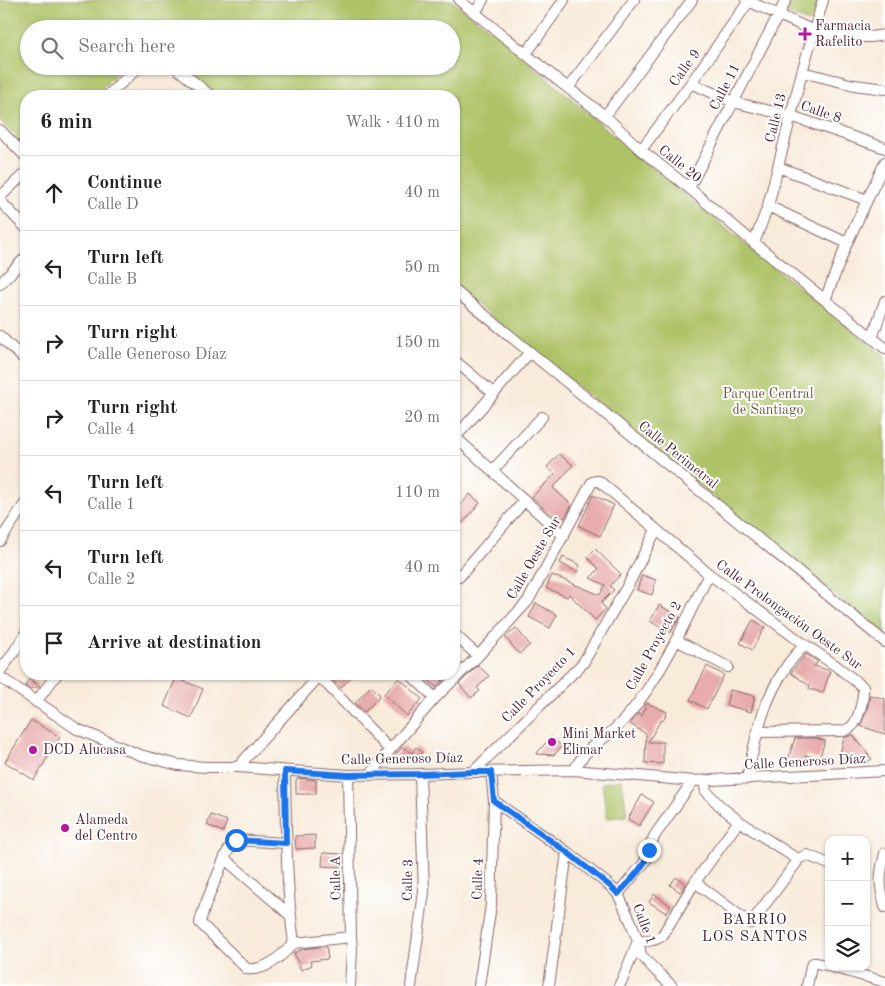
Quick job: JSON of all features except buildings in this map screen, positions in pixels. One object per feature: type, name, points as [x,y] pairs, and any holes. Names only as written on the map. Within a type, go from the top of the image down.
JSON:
[{"type":"street","name":"Calle 20","points":[[459,0],[605,116],[641,150],[754,243],[880,342]]},
{"type":"street","points":[[475,14],[484,0]]},
{"type":"street","points":[[568,88],[634,0]]},
{"type":"street","points":[[605,116],[692,0]]},
{"type":"street","name":"Calle 11","points":[[689,188],[786,0]]},
{"type":"street","name":"Calle 13","points":[[754,243],[768,206],[822,0]]},
{"type":"street","points":[[526,54],[561,1]]},
{"type":"street","points":[[748,1],[814,31],[835,36],[885,36]]},
{"type":"street","name":"Calle 9","points":[[641,150],[691,83],[748,1]]},
{"type":"street","points":[[802,72],[854,85],[885,89]]},
{"type":"street","points":[[114,90],[130,75]]},
{"type":"street","points":[[185,75],[204,90]]},
{"type":"street","name":"Calle 8","points":[[691,83],[733,102],[791,116],[885,148]]},
{"type":"street","points":[[0,130],[20,151]]},
{"type":"street","points":[[825,300],[846,243],[885,162]]},
{"type":"street","points":[[778,167],[867,200]]},
{"type":"street","points":[[20,178],[0,199],[20,221]]},
{"type":"street","points":[[768,206],[846,243]]},
{"type":"street","points":[[0,284],[20,263]]},
{"type":"street","name":"Calle Perimetral","points":[[460,299],[530,352],[885,642]]},
{"type":"street","points":[[880,342],[885,301]]},
{"type":"street","points":[[0,336],[20,355]]},
{"type":"street","points":[[460,431],[530,352]]},
{"type":"street","points":[[460,365],[493,394]]},
{"type":"street","points":[[492,470],[542,417]]},
{"type":"street","points":[[460,443],[564,536]]},
{"type":"street","name":"Calle Prolongación Oeste Sur","points":[[592,482],[599,482],[709,574],[863,687],[864,694],[856,721],[852,727],[844,731],[758,732]]},
{"type":"street","name":"Calle Oeste Sur","points":[[460,674],[528,601],[592,482]]},
{"type":"street","points":[[460,575],[525,500]]},
{"type":"street","points":[[0,541],[20,511]]},
{"type":"street","name":"Calle Proyecto 1","points":[[473,772],[582,663],[628,584],[656,530]]},
{"type":"street","name":"Calle Proyecto 2","points":[[574,770],[580,759],[589,749],[612,731],[636,705],[649,687],[676,640],[709,574]]},
{"type":"street","points":[[460,640],[478,656]]},
{"type":"street","points":[[676,640],[728,667]]},
{"type":"street","points":[[0,671],[20,642]]},
{"type":"street","points":[[746,779],[763,710],[771,691],[785,668],[804,644]]},
{"type":"street","name":"Calle Generoso Díaz","points":[[0,678],[77,729],[140,754],[178,765],[238,767],[348,775],[574,770],[693,782],[885,771]]},
{"type":"street","points":[[36,702],[52,680]]},
{"type":"street","points":[[238,767],[316,680]]},
{"type":"street","points":[[325,680],[390,750]]},
{"type":"street","points":[[416,680],[435,698]]},
{"type":"street","name":"Calle Oeste Sur","points":[[371,774],[435,698],[453,680]]},
{"type":"street","points":[[285,771],[286,843],[290,915],[294,943]]},
{"type":"street","name":"Calle 4","points":[[479,986],[491,905],[494,801],[491,772]]},
{"type":"street","name":"Calle 3","points":[[411,986],[424,892],[420,774]]},
{"type":"street","name":"Calle A","points":[[348,775],[352,950],[348,984]]},
{"type":"street","points":[[705,781],[706,791],[721,807],[797,859]]},
{"type":"street","points":[[618,894],[644,863],[655,835],[693,782]]},
{"type":"street","name":"Calle 1","points":[[494,801],[567,852],[618,894],[638,941],[641,955],[672,986]]},
{"type":"street","points":[[619,986],[638,941],[657,940],[662,936],[695,882],[739,821]]},
{"type":"street","points":[[286,843],[236,840],[225,859],[200,923],[247,969],[254,970],[270,965],[294,943],[351,937]]},
{"type":"street","points":[[549,986],[567,852]]},
{"type":"street","points":[[885,853],[880,887],[885,907]]},
{"type":"street","points":[[797,859],[806,856],[825,863]]},
{"type":"street","points":[[225,859],[290,915]]},
{"type":"street","points":[[695,882],[751,923],[797,862],[797,859]]},
{"type":"street","points":[[807,986],[811,966],[817,963],[825,965]]},
{"type":"street","points":[[845,971],[885,982]]},
{"type":"green space","name":"Parque Central de Santiago","points":[[0,0],[452,0],[504,40],[622,143],[885,356],[885,635],[460,292],[460,90],[210,90],[191,75],[460,75],[460,20],[20,20],[20,75],[115,75],[100,90],[20,90],[20,141],[0,121]]},
{"type":"green space","points":[[793,0],[819,0],[811,23],[788,14],[786,11]]},
{"type":"green space","points":[[622,780],[627,816],[607,818],[602,783]]},
{"type":"place","name":"Farmacia Rafelito","points":[[805,34]]},
{"type":"place","name":"Mini Market Elimar","points":[[552,742]]},
{"type":"place","name":"DCD Alucasa","points":[[33,750]]},
{"type":"place","name":"Alameda del Centro","points":[[65,828]]},
{"type":"district","name":"BARRIO LOS SANTOS","points":[[755,928]]},
{"type":"route","points":[[236,840],[286,843],[285,771],[348,775],[491,772],[494,801],[567,852],[618,894],[644,863],[649,850]]}]
